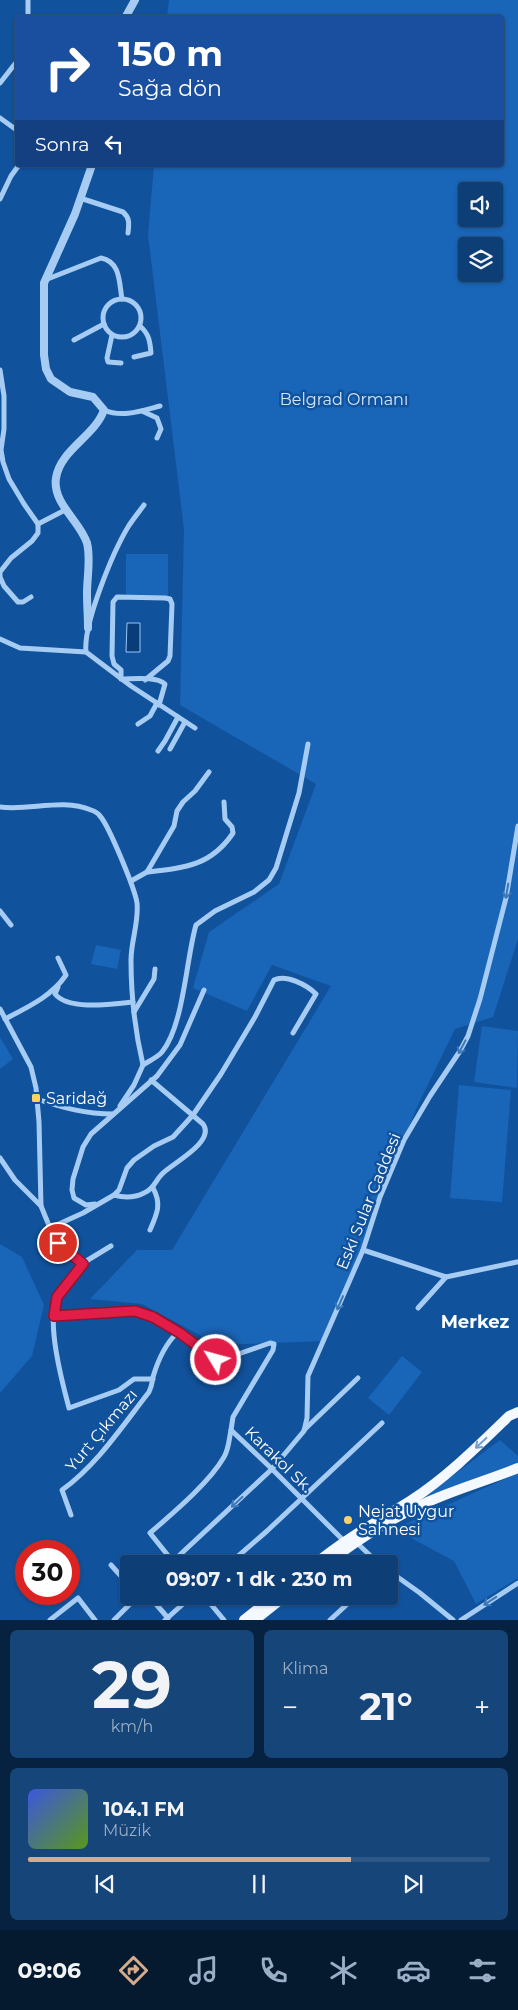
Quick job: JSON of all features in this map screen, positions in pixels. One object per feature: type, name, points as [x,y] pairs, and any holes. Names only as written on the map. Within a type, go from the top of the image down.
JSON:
[{"type":"main road","points":[[326,1555],[344,1541],[411,1500],[440,1479],[509,1416],[518,1412]]},
{"type":"main road","points":[[340,1555],[356,1542],[414,1508],[518,1468]]},
{"type":"main road","points":[[440,1479],[438,1491],[442,1496]]},
{"type":"main road","points":[[244,1620],[263,1605]]},
{"type":"main road","points":[[255,1620],[274,1605]]},
{"type":"street","points":[[28,0],[28,15]]},
{"type":"street","points":[[126,15],[135,0]]},
{"type":"street","points":[[0,83],[15,64]]},
{"type":"street","points":[[0,118],[15,129]]},
{"type":"street","points":[[0,199],[18,167]]},
{"type":"street","points":[[91,167],[45,280],[43,315],[46,369],[51,379],[70,392],[92,397],[104,410],[114,414],[160,406]]},
{"type":"street","points":[[80,198],[123,212],[128,216],[130,224],[128,233]]},
{"type":"street","points":[[45,280],[102,258],[111,262],[118,270],[122,299]]},
{"type":"street","points":[[122,299],[129,300],[135,304],[141,314],[140,326],[130,335],[123,337],[112,335],[104,324],[104,311],[108,305],[122,299]]},
{"type":"street","points":[[74,340],[104,324]]},
{"type":"street","points":[[134,357],[151,353],[150,339],[146,331],[140,326]]},
{"type":"street","points":[[112,335],[107,358],[108,362],[121,363]]},
{"type":"street","points":[[0,370],[4,404],[3,462],[9,479],[38,524],[38,533],[32,541],[11,558],[0,572],[0,577],[4,586],[18,602],[23,602],[31,597]]},
{"type":"street","points":[[88,628],[87,544],[80,528],[56,491],[56,478],[60,466],[101,418],[104,410]]},
{"type":"street","points":[[142,410],[158,418],[161,429],[157,438]]},
{"type":"street","points":[[86,652],[85,645],[88,628],[111,561],[128,527],[144,504]]},
{"type":"street","points":[[38,524],[67,509]]},
{"type":"street","points":[[121,679],[121,670],[114,664],[112,656],[113,602],[117,598],[122,597],[170,599],[172,604],[170,656],[168,661],[145,680]]},
{"type":"street","points":[[0,639],[20,648],[86,652],[121,679],[195,728]]},
{"type":"street","points":[[121,679],[161,680],[165,684],[158,704],[150,716],[138,724]]},
{"type":"street","points":[[158,751],[178,717]]},
{"type":"street","points":[[170,749],[185,722]]},
{"type":"street","points":[[143,1065],[161,1053],[172,1037],[196,925],[215,911],[254,892],[269,880],[276,868],[299,793],[308,744]]},
{"type":"street","points":[[147,872],[174,826],[177,811],[209,772]]},
{"type":"street","points":[[131,881],[147,872],[190,866],[223,848],[233,833],[232,827],[225,819],[224,802]]},
{"type":"street","points":[[0,808],[64,805],[96,813],[106,826],[131,881],[137,904],[131,958],[133,1002],[143,1065],[134,1086],[114,1114]]},
{"type":"street","name":"Eski Sular Caddesi","points":[[304,1431],[308,1376],[362,1250],[380,1197],[404,1140],[468,1036],[480,999],[506,898],[518,826]]},
{"type":"street","points":[[0,911],[11,924]]},
{"type":"street","points":[[58,958],[66,975],[55,994],[59,998],[88,1005],[133,1002]]},
{"type":"street","points":[[134,1012],[154,979],[155,969]]},
{"type":"street","points":[[50,1228],[83,1213],[114,1195],[119,1190],[127,1168],[134,1160],[173,1136],[193,1115],[221,1074],[255,1018],[274,980],[279,978],[288,979],[316,994],[293,1033]]},
{"type":"street","points":[[5,1019],[31,1006],[58,987]]},
{"type":"street","points":[[96,1204],[86,1205],[74,1198],[72,1190],[73,1179],[83,1147],[91,1134],[151,1080],[180,1045],[204,990]]},
{"type":"street","points":[[0,1009],[32,1067],[37,1099],[41,1206],[58,1243],[83,1264]]},
{"type":"street","points":[[114,1195],[126,1198],[143,1194],[153,1188],[162,1174],[197,1146],[206,1133],[206,1129],[193,1115],[151,1080]]},
{"type":"street","points":[[37,1099],[63,1108],[92,1114],[114,1114]]},
{"type":"street","points":[[0,1158],[15,1180],[41,1206]]},
{"type":"street","points":[[150,1230],[160,1209],[158,1196],[153,1188]]},
{"type":"street","points":[[111,1246],[83,1264],[57,1297],[54,1316],[57,1356],[69,1408],[119,1390],[134,1379],[153,1379]]},
{"type":"street","points":[[362,1250],[446,1276],[517,1262]]},
{"type":"street","points":[[418,1308],[446,1276]]},
{"type":"street","points":[[54,1316],[135,1311],[153,1317],[178,1332],[216,1360],[270,1343],[274,1344],[273,1350],[233,1416],[231,1430]]},
{"type":"street","name":"Yurt Çıkmazı","points":[[71,1515],[62,1490],[72,1483],[94,1460],[149,1392],[164,1349],[169,1340],[178,1332]]},
{"type":"street","points":[[181,1555],[272,1469],[304,1431],[358,1378]]},
{"type":"street","points":[[239,1555],[382,1423]]},
{"type":"street","name":"Karakol Sk.","points":[[231,1430],[344,1541]]},
{"type":"street","name":"Karakol Sk.","points":[[166,1555],[150,1533],[205,1481],[224,1457],[229,1444],[231,1430]]},
{"type":"street","points":[[356,1542],[370,1555]]},
{"type":"street","points":[[111,1565],[120,1575]]},
{"type":"street","points":[[398,1577],[420,1592],[453,1620]]},
{"type":"street","points":[[461,1620],[518,1583]]},
{"type":"street","points":[[50,1620],[78,1598],[96,1620]]},
{"type":"street","points":[[114,1620],[129,1605]]},
{"type":"street","points":[[157,1605],[167,1619],[182,1605]]},
{"type":"street","points":[[212,1605],[224,1620]]},
{"type":"street","points":[[330,1620],[346,1605]]},
{"type":"green space","name":"Belgrad Ormanı","points":[[169,0],[518,0],[518,939],[493,1017],[455,1029],[417,1107],[324,1341],[218,1345],[142,1304],[90,1299],[137,1250],[172,1250],[331,986],[272,965],[247,1011],[193,988],[209,932],[279,884],[316,784],[180,705],[184,529],[148,235],[154,167],[504,167],[504,15],[167,15]]},
{"type":"green space","points":[[126,554],[168,554],[168,597],[126,596]]},
{"type":"green space","points":[[96,945],[121,950],[117,969],[91,964]]},
{"type":"green space","points":[[482,1026],[518,1031],[517,1088],[474,1082]]},
{"type":"green space","points":[[0,1037],[13,1059],[0,1069]]},
{"type":"green space","points":[[459,1085],[511,1090],[502,1202],[450,1198]]},
{"type":"green space","points":[[0,1244],[22,1257],[44,1305],[32,1356],[0,1393]]},
{"type":"green space","points":[[402,1356],[422,1372],[389,1415],[368,1398]]},
{"type":"green space","points":[[500,1440],[518,1456],[518,1467],[420,1500]]},
{"type":"green space","points":[[518,1473],[518,1578],[476,1604],[454,1561],[394,1529]]},
{"type":"shaded area","points":[[127,623],[140,623],[140,652],[126,652]]},
{"type":"place","name":"Saridağ","points":[[36,1098]]},
{"type":"place","name":"Nejat Uygur Sahnesi","points":[[348,1520]]},
{"type":"district","name":"Merkez","points":[[475,1322]]},
{"type":"route","points":[[58,1243],[83,1264],[57,1297],[54,1316],[135,1311],[153,1317],[180,1333],[216,1360]]}]
